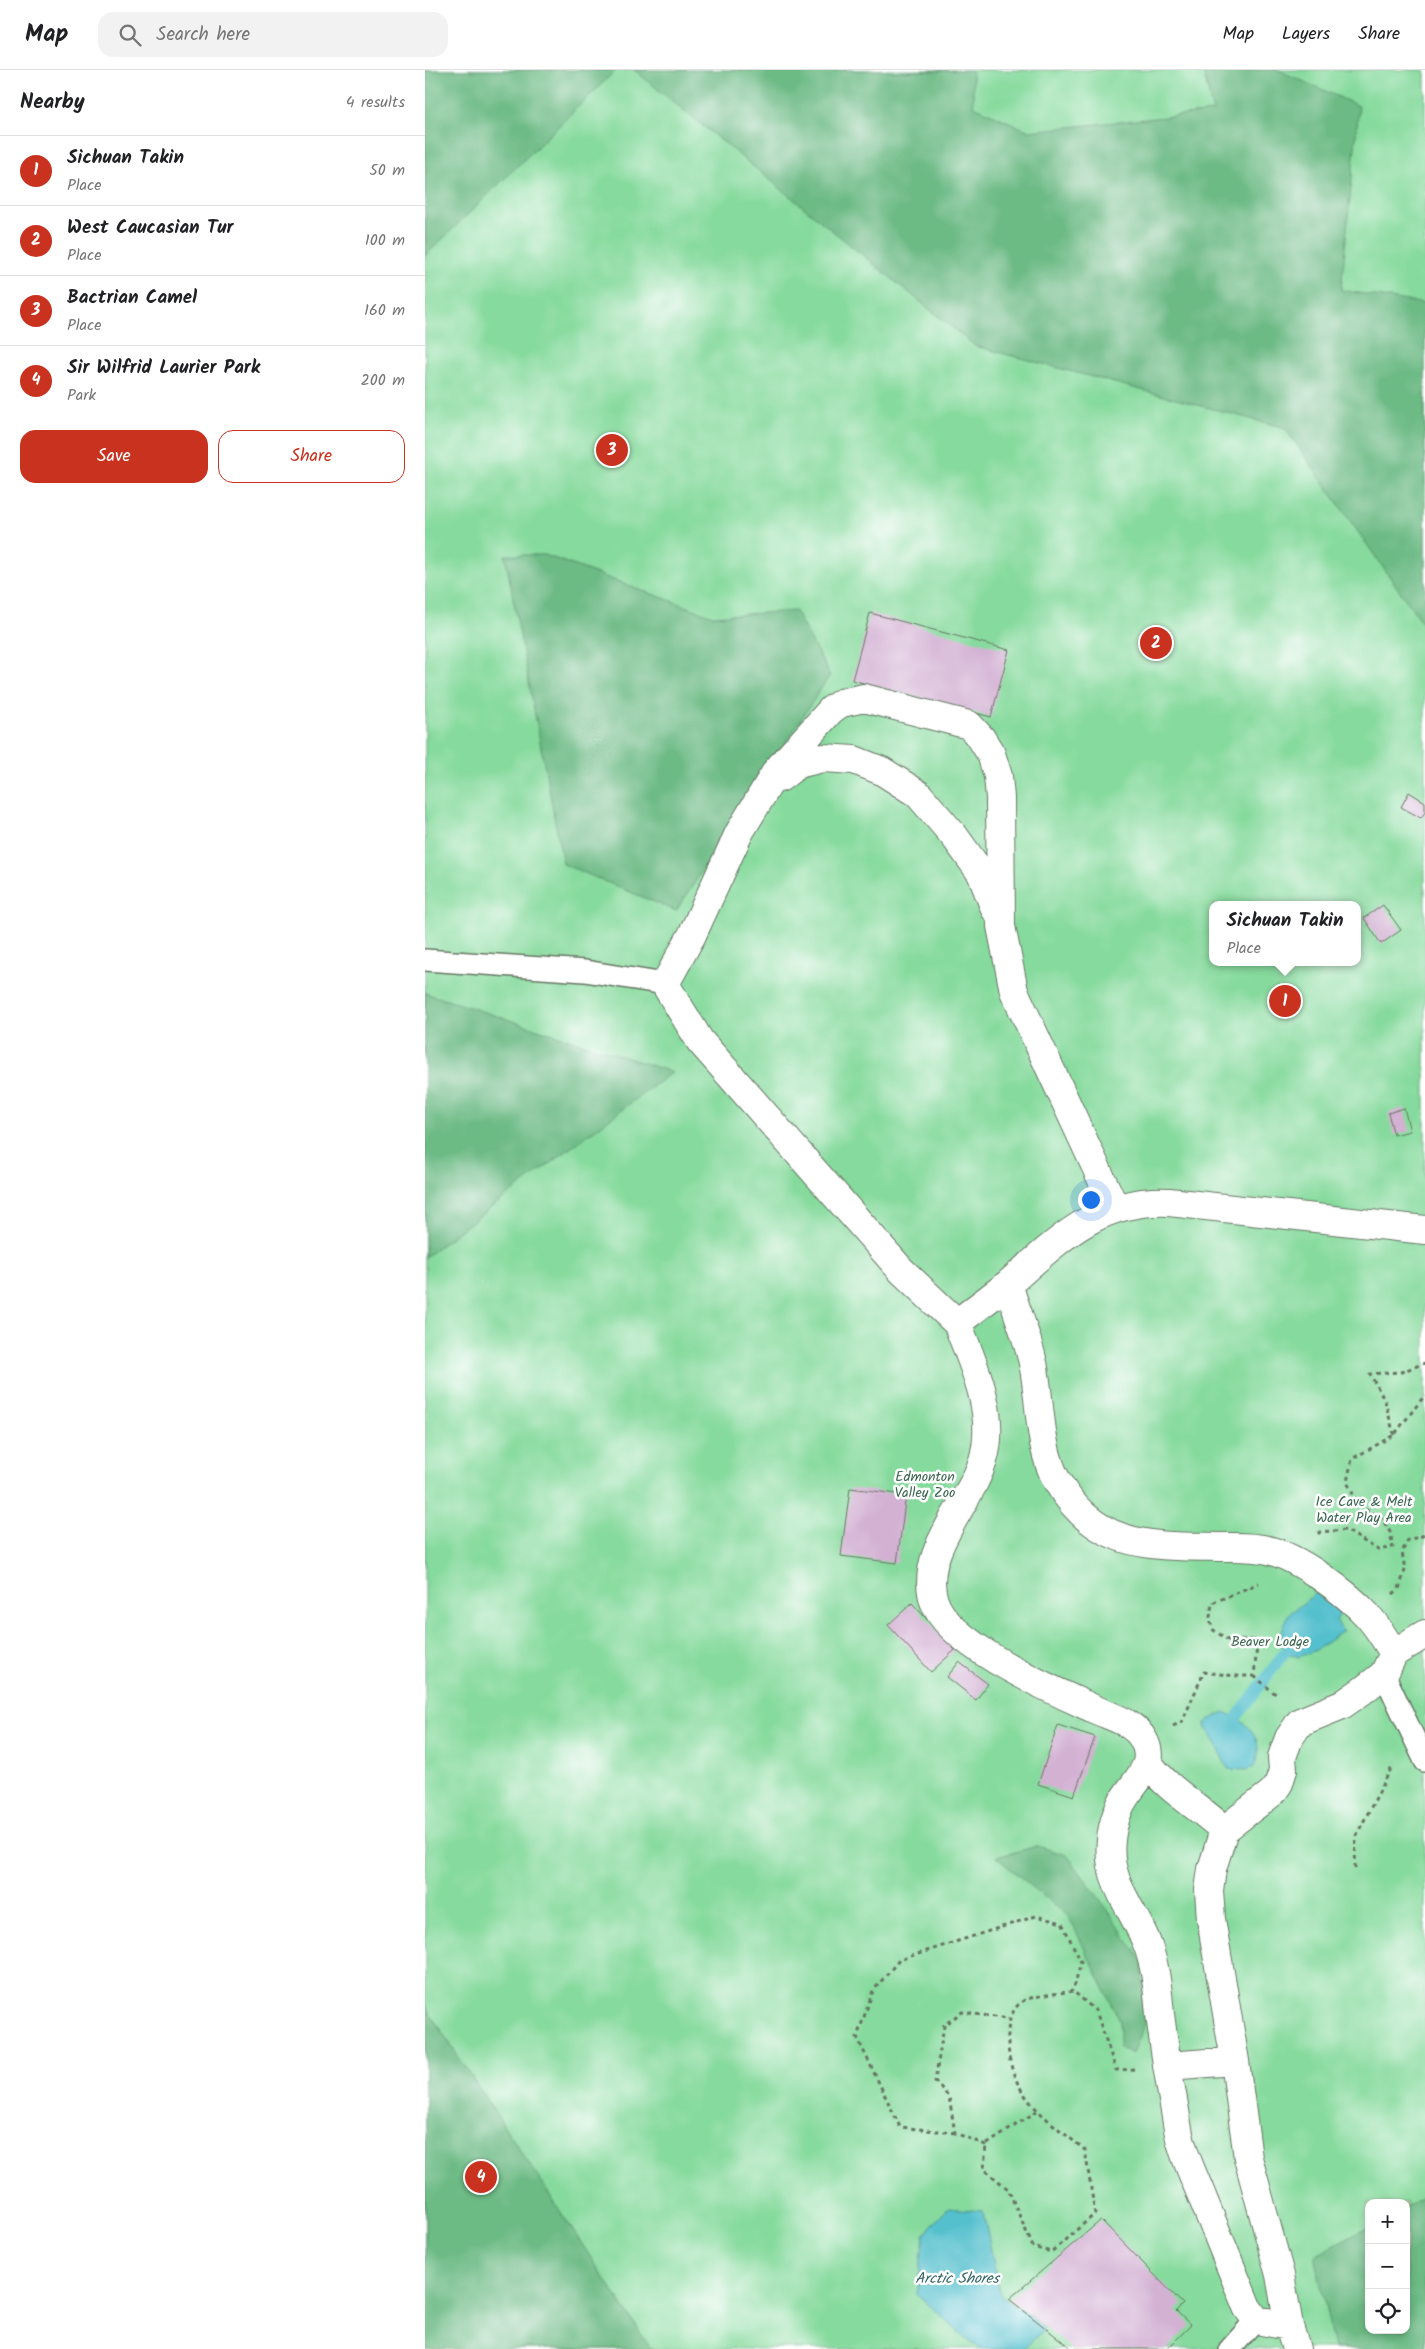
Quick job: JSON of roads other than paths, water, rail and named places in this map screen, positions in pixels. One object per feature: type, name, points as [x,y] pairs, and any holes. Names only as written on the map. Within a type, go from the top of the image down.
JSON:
[{"type":"street","points":[[1001,926],[998,776],[991,754],[981,738],[969,725],[875,699],[852,699],[841,703],[831,710],[777,770],[739,833],[693,935],[665,984],[701,1041],[901,1270],[957,1322],[973,1364],[987,1420],[987,1437],[984,1457],[977,1475],[933,1563],[931,1581],[933,1599],[940,1614],[949,1627],[962,1637],[1041,1685],[1131,1726],[1160,1779],[1205,1812],[1224,1830]]},
{"type":"street","points":[[765,790],[798,764],[823,758],[854,760],[882,770],[918,794],[967,851],[981,873],[1001,926],[1014,991],[1115,1208]]},
{"type":"street","points":[[957,1322],[1008,1284],[1061,1239],[1094,1217],[1115,1208],[1151,1201],[1169,1202],[1425,1230]]},
{"type":"street","points":[[1008,1284],[1033,1362],[1047,1455],[1057,1480],[1071,1502],[1091,1521],[1129,1541],[1149,1546],[1248,1547],[1269,1550],[1290,1560],[1326,1580],[1361,1610],[1389,1664]]},
{"type":"street","points":[[1293,2338],[1280,2275],[1247,2158],[1235,2061],[1211,1920],[1209,1890],[1212,1869],[1224,1830],[1273,1792],[1279,1783],[1283,1770],[1282,1757],[1289,1738],[1300,1722],[1342,1705],[1425,1634]]},
{"type":"street","points":[[1146,1751],[1114,1820],[1111,1839],[1111,1863],[1117,1886],[1142,1930],[1151,1954],[1167,2066],[1181,2144],[1247,2307],[1257,2320],[1293,2338]]},
{"type":"street","points":[[1167,2066],[1235,2061]]},
{"type":"lane","points":[[425,960],[585,971],[665,984]]},
{"type":"lane","points":[[1389,1664],[1425,1761]]},
{"type":"lane","points":[[1230,2349],[1257,2320]]},
{"type":"water","points":[[1316,1593],[1340,1613],[1336,1621],[1343,1631],[1316,1650],[1299,1657],[1285,1652],[1280,1637],[1288,1615]]},
{"type":"water","points":[[1223,1712],[1240,1720],[1253,1732],[1258,1748],[1254,1767],[1246,1770],[1228,1769],[1213,1738],[1206,1729],[1205,1723]]},
{"type":"water","name":"Arctic Shores","points":[[948,2208],[983,2211],[1000,2295],[1045,2328],[1024,2349],[983,2349],[970,2342],[917,2294],[924,2235]]},
{"type":"waterway","points":[[1237,1717],[1285,1652]]},
{"type":"place","name":"Bactrian Camel","points":[[612,450]]},
{"type":"place","name":"West Caucasian Tur","points":[[1156,643]]},
{"type":"place","name":"Sichuan Takin","points":[[1285,1001]]},
{"type":"place","name":"Sir Wilfrid Laurier Park","points":[[481,2177]]},
{"type":"park label","name":"Edmonton Valley Zoo","points":[[925,1484]]},
{"type":"park label","name":"Ice Cave & Melt Water Play Area","points":[[1364,1509]]},
{"type":"park label","name":"Beaver Lodge","points":[[1270,1641]]}]
